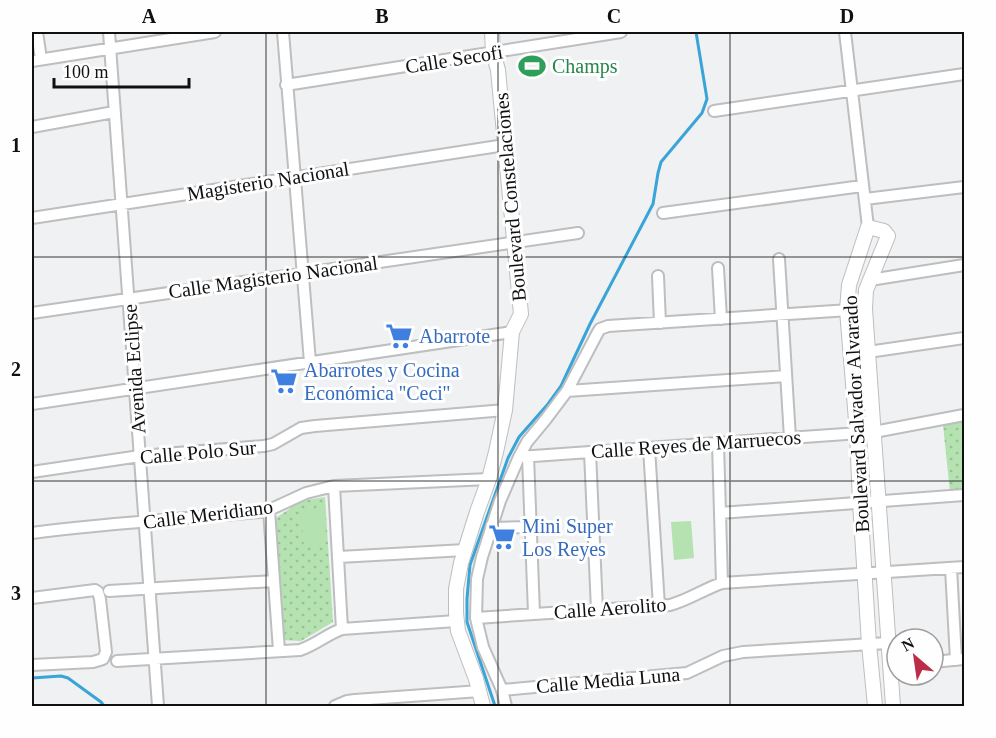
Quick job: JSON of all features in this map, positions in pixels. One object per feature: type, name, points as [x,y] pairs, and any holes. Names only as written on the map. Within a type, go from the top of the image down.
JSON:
[{"type":"street","points":[[37,32],[36,60],[215,32]]},
{"type":"street","name":"Avenida Eclipse","points":[[109,32],[158,706]]},
{"type":"street","points":[[283,32],[310,362]]},
{"type":"street","name":"Boulevard Constelaciones","points":[[483,706],[458,631],[456,589],[465,550],[489,479],[505,410],[512,332],[521,314],[497,52],[492,32]]},
{"type":"street","name":"Boulevard Constelaciones","points":[[497,52],[500,32]]},
{"type":"street","name":"Calle Secofi","points":[[286,85],[621,32]]},
{"type":"street","points":[[845,32],[868,226]]},
{"type":"street","points":[[714,111],[964,74]]},
{"type":"street","points":[[32,127],[114,112]]},
{"type":"street","name":"Magisterio Nacional","points":[[32,218],[505,145]]},
{"type":"street","points":[[663,213],[862,186]]},
{"type":"street","points":[[865,199],[964,187]]},
{"type":"street","name":"Boulevard Salvador Alvarado","points":[[875,706],[847,310],[849,285],[868,226],[884,231],[888,239],[866,290],[865,309],[887,627]]},
{"type":"street","name":"Calle Magisterio Nacional","points":[[32,313],[578,233]]},
{"type":"street","points":[[779,259],[790,438]]},
{"type":"street","points":[[870,280],[964,265]]},
{"type":"street","points":[[718,268],[721,319]]},
{"type":"street","points":[[658,276],[660,323]]},
{"type":"street","points":[[506,706],[502,690],[483,647],[476,618],[477,579],[482,557],[491,528],[527,442],[567,391],[600,329],[608,326],[865,309]]},
{"type":"street","points":[[32,404],[512,332]]},
{"type":"street","points":[[868,352],[964,338]]},
{"type":"street","points":[[567,391],[786,376]]},
{"type":"street","name":"Calle Polo Sur","points":[[32,472],[140,456],[252,448],[273,444],[301,428],[315,426],[505,410]]},
{"type":"street","name":"Calle Reyes de Marruecos","points":[[523,456],[874,432],[964,415]]},
{"type":"street","points":[[718,443],[722,583]]},
{"type":"street","points":[[649,448],[659,606]]},
{"type":"street","points":[[590,452],[597,610]]},
{"type":"street","points":[[523,456],[530,527],[534,614]]},
{"type":"street","name":"Calle Meridiano","points":[[32,533],[82,526],[269,510],[306,493],[334,486],[489,479]]},
{"type":"street","points":[[334,486],[342,628]]},
{"type":"street","points":[[720,513],[964,495]]},
{"type":"street","points":[[269,510],[279,651]]},
{"type":"street","points":[[491,528],[530,527]]},
{"type":"street","points":[[339,557],[465,550]]},
{"type":"street","name":"Calle Aerolito","points":[[476,618],[670,605],[680,603],[722,583],[964,567]]},
{"type":"street","points":[[945,661],[960,660],[951,568]]},
{"type":"street","points":[[109,591],[274,581]]},
{"type":"street","points":[[32,598],[95,590],[99,596],[106,652],[103,659],[93,662],[32,665]]},
{"type":"street","points":[[117,661],[300,650],[342,628],[456,621]]},
{"type":"street","name":"Calle Media Luna","points":[[502,690],[687,673],[723,656],[743,652],[885,643]]},
{"type":"street","name":"Boulevard Salvador Alvarado","points":[[893,687],[893,706]]},
{"type":"street","points":[[335,706],[355,700],[480,692]]},
{"type":"green space","points":[[964,421],[964,491],[950,492],[943,425]]},
{"type":"green space","points":[[325,497],[333,622],[301,641],[282,640],[273,520],[301,501]]},
{"type":"green space","points":[[323,508],[325,545],[304,547],[301,511]]},
{"type":"green space","points":[[691,521],[694,558],[674,560],[671,522]]},
{"type":"waterway","points":[[495,706],[467,622],[470,565],[508,458],[519,437],[561,386],[590,324],[653,204],[661,162],[702,113],[707,99],[696,32]]},
{"type":"waterway","points":[[32,678],[61,676],[68,678],[104,706]]},
{"type":"place","name":"Champs","points":[[532,66]]},
{"type":"place","name":"Abarrote","points":[[399,336]]},
{"type":"place","name":"Abarrotes y Cocina Económica ''Ceci''","points":[[284,381]]},
{"type":"place","name":"Mini Super Los Reyes","points":[[502,537]]}]
